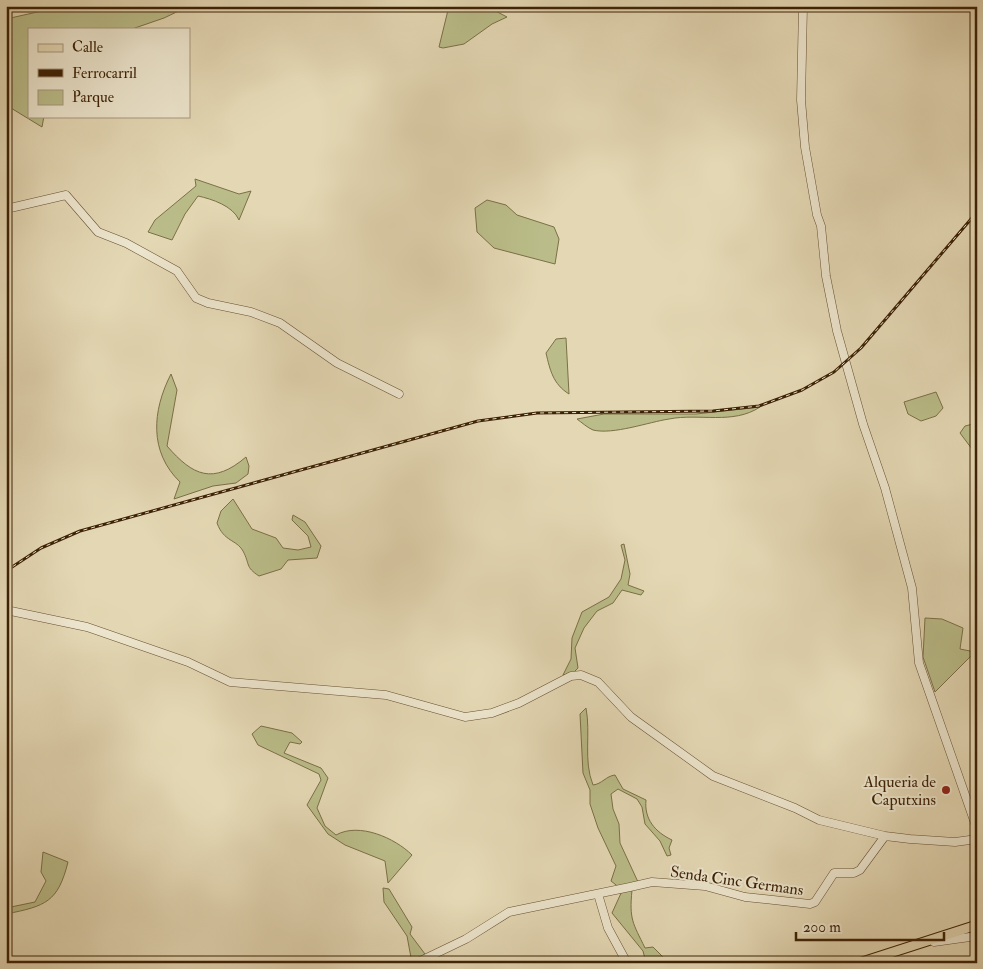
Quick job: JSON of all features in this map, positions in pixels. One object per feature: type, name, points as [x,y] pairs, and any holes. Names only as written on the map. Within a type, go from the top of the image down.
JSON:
[{"type":"main road","points":[[858,963],[977,925]]},
{"type":"street","points":[[803,6],[801,100],[805,140],[818,215],[822,226],[826,276],[837,331],[865,431],[886,493],[912,588],[919,663],[977,829]]},
{"type":"street","points":[[6,209],[66,195],[98,232],[126,242],[177,271],[188,290],[196,298],[208,304],[251,312],[280,323],[337,363],[399,394]]},
{"type":"street","points":[[6,610],[87,627],[188,662],[230,682],[386,695],[465,717],[501,710],[519,703],[571,676],[581,675],[598,682],[631,717],[713,776],[795,808],[819,820],[885,836],[955,842],[977,839]]},
{"type":"street","name":"Senda Cinc Germans","points":[[416,963],[466,939],[509,912],[652,882],[705,886],[745,897],[810,904],[815,902],[834,873],[854,873],[860,870],[885,836]]},
{"type":"street","points":[[598,894],[608,928],[627,963]]},
{"type":"street","points":[[918,944],[977,936]]},
{"type":"green space","points":[[64,6],[189,6],[164,18],[135,28],[28,28],[28,118],[44,118],[42,127],[6,105],[6,19]]},
{"type":"green space","points":[[449,6],[486,6],[507,17],[492,24],[464,44],[443,48],[439,47]]},
{"type":"green space","points":[[195,179],[239,194],[251,191],[239,220],[227,207],[216,201],[198,196],[185,214],[172,240],[148,232],[155,220],[196,186]]},
{"type":"green space","points":[[487,200],[506,205],[517,215],[554,227],[559,239],[555,264],[494,248],[477,232],[475,208]]},
{"type":"green space","points":[[566,338],[569,394],[556,381],[546,353],[556,339]]},
{"type":"green space","points":[[171,374],[177,390],[167,446],[186,464],[204,473],[213,474],[223,471],[246,457],[249,466],[248,474],[236,483],[213,486],[174,499],[180,482],[163,458],[157,431],[160,402]]},
{"type":"green space","points":[[936,392],[943,408],[936,416],[921,421],[908,414],[904,402]]},
{"type":"green space","points":[[760,407],[739,416],[680,418],[610,431],[593,430],[577,419],[604,414],[696,414]]},
{"type":"green space","points":[[977,423],[977,447],[972,449],[960,433],[965,426]]},
{"type":"green space","points":[[233,499],[252,529],[276,538],[283,548],[298,550],[311,547],[308,536],[292,520],[293,515],[305,522],[321,546],[317,558],[288,560],[281,569],[259,576],[250,568],[240,547],[223,534],[217,523],[221,511]]},
{"type":"green space","points":[[624,544],[630,574],[628,585],[644,591],[641,595],[622,590],[613,603],[597,611],[584,628],[575,648],[578,668],[573,673],[563,675],[571,659],[572,638],[582,612],[609,597],[621,579],[625,560],[621,545]]},
{"type":"green space","points":[[925,618],[942,619],[963,628],[960,649],[975,652],[935,692],[923,657]]},
{"type":"green space","points":[[586,708],[588,766],[593,785],[615,775],[623,789],[646,800],[647,813],[652,824],[660,833],[672,840],[669,848],[671,855],[667,856],[660,841],[645,824],[642,807],[637,799],[618,789],[611,794],[613,809],[619,824],[620,843],[638,882],[620,888],[611,881],[616,866],[598,828],[590,804],[590,790],[583,773],[580,714]]},
{"type":"green space","points":[[261,726],[292,733],[302,742],[300,744],[290,742],[284,753],[321,768],[328,778],[317,808],[325,826],[336,835],[345,831],[355,830],[376,834],[396,843],[412,855],[388,883],[385,861],[345,845],[328,834],[307,805],[321,780],[319,774],[258,745],[252,734]]},
{"type":"green space","points":[[43,852],[68,862],[60,886],[55,894],[41,905],[6,914],[6,908],[35,902],[46,881],[41,872]]},
{"type":"green space","points":[[383,888],[389,889],[412,927],[410,934],[425,954],[412,963],[407,936],[384,902]]},
{"type":"green space","points":[[632,890],[631,908],[637,933],[645,948],[653,947],[669,963],[646,963],[643,951],[612,913],[622,891]]},
{"type":"railway","points":[[6,571],[41,548],[80,531],[478,421],[537,413],[713,411],[759,406],[802,390],[834,372],[861,348],[977,212]]},
{"type":"place","name":"Alqueria de Caputxins","points":[[946,790]]}]
